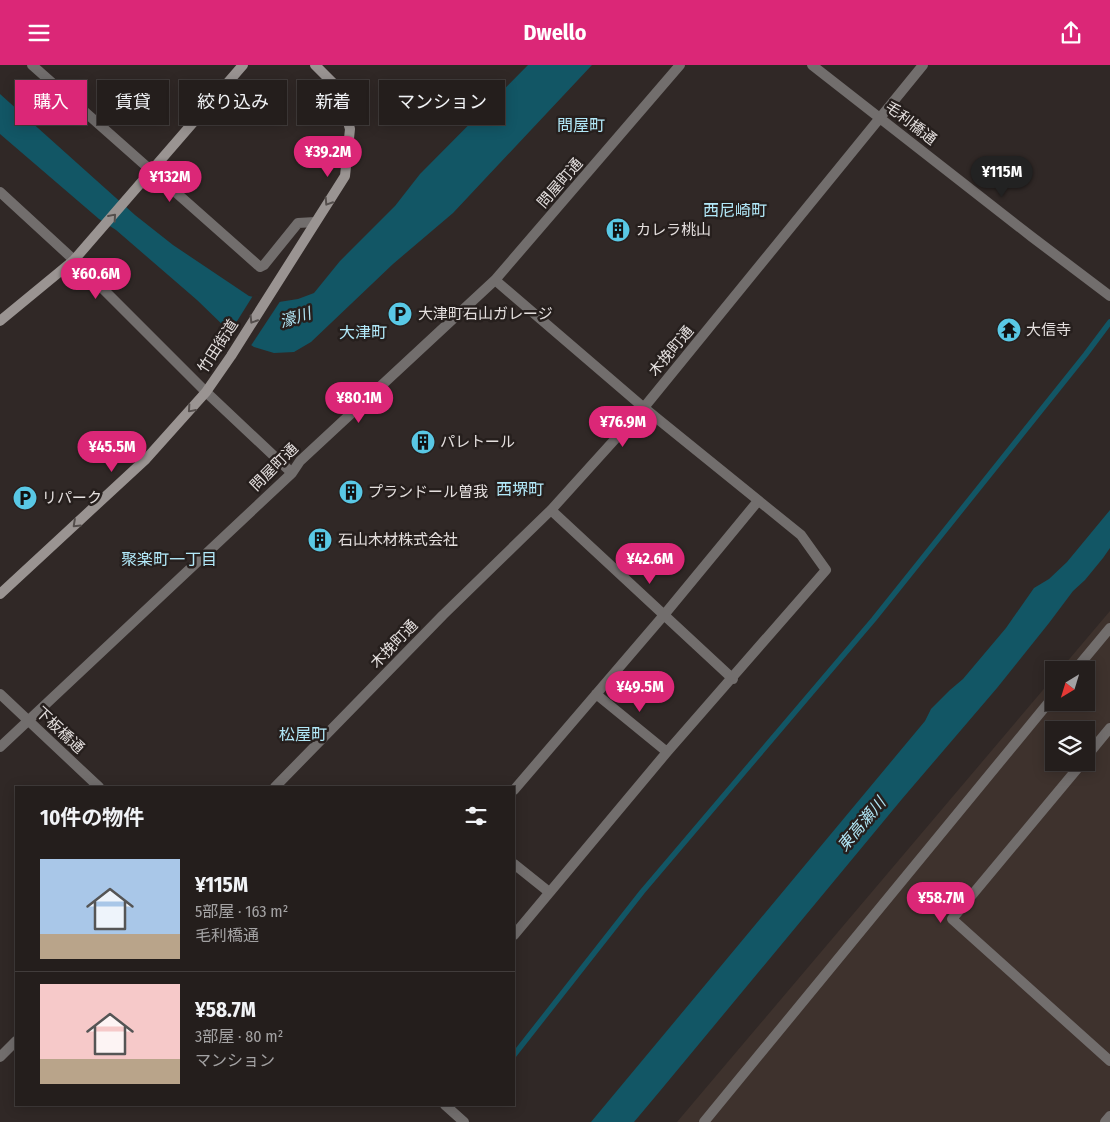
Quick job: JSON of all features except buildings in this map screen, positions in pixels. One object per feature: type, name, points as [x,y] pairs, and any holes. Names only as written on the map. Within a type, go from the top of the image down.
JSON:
[{"type":"main road","points":[[0,321],[74,260],[97,236],[243,65]]},
{"type":"main road","name":"竹田街道","points":[[0,594],[146,459],[206,392],[231,356],[345,176],[350,129],[338,88],[315,65]]},
{"type":"street","points":[[32,65],[260,267],[264,265],[298,223],[315,222]]},
{"type":"street","name":"問屋町通","points":[[0,747],[292,473],[300,461],[495,280],[680,65]]},
{"type":"street","name":"毛利橋通","points":[[812,65],[1110,296]]},
{"type":"street","name":"木挽町通","points":[[276,786],[443,615],[551,510],[644,407],[923,65]]},
{"type":"street","points":[[0,192],[74,260],[206,392],[292,473]]},
{"type":"street","points":[[495,280],[644,407],[801,535],[826,570],[667,752],[515,934]]},
{"type":"street","points":[[515,789],[664,615],[758,501]]},
{"type":"street","points":[[551,510],[732,679]]},
{"type":"street","points":[[1082,661],[1110,628]]},
{"type":"street","name":"下板橋通","points":[[0,694],[98,786]]},
{"type":"street","points":[[596,694],[667,752]]},
{"type":"street","points":[[704,1122],[1045,707]]},
{"type":"street","points":[[1095,746],[1110,728]]},
{"type":"street","points":[[1075,771],[952,919],[1110,1061]]},
{"type":"street","points":[[515,864],[549,892]]},
{"type":"street","points":[[0,1057],[15,1042]]},
{"type":"street","points":[[446,1106],[464,1122]]},
{"type":"street","points":[[1105,1122],[1110,1116]]},
{"type":"shaded area","points":[[1110,611],[1110,1122],[677,1122],[1045,688],[1045,711],[1095,711],[1095,661],[1068,661]]},
{"type":"water","name":"濠川","points":[[528,65],[592,65],[453,213],[393,264],[311,342],[294,352],[274,353],[254,347],[228,330],[197,300],[116,230],[99,219],[0,134],[0,94],[15,107],[15,125],[35,125],[135,215],[173,245],[249,296],[279,302],[298,299],[314,293],[340,261],[395,206],[420,174],[469,125],[505,125],[505,88]]},
{"type":"water","name":"東高瀬川","points":[[1110,510],[1110,548],[1103,558],[1073,591],[997,688],[902,799],[634,1122],[591,1122],[925,721],[931,709],[963,679],[1006,628],[1034,588],[1049,579],[1067,562]]},
{"type":"pier","points":[[254,294],[281,300],[250,347],[229,334]]},
{"type":"waterway","points":[[515,1054],[642,892],[874,619],[1110,322]]},
{"type":"place","name":"カレラ桃山","points":[[618,230]]},
{"type":"place","name":"大津町石山ガレージ","points":[[400,314]]},
{"type":"place","name":"大信寺","points":[[1009,330]]},
{"type":"place","name":"パレトール","points":[[423,442]]},
{"type":"place","name":"プランドール曽我","points":[[351,492]]},
{"type":"place","name":"リパーク","points":[[25,498]]},
{"type":"place","name":"石山木材株式会社","points":[[320,540]]},
{"type":"district","name":"問屋町","points":[[581,125]]},
{"type":"district","name":"西尼崎町","points":[[735,210]]},
{"type":"district","name":"大津町","points":[[363,332]]},
{"type":"district","name":"西堺町","points":[[520,489]]},
{"type":"district","name":"聚楽町一丁目","points":[[169,559]]},
{"type":"district","name":"松屋町","points":[[303,734]]}]
